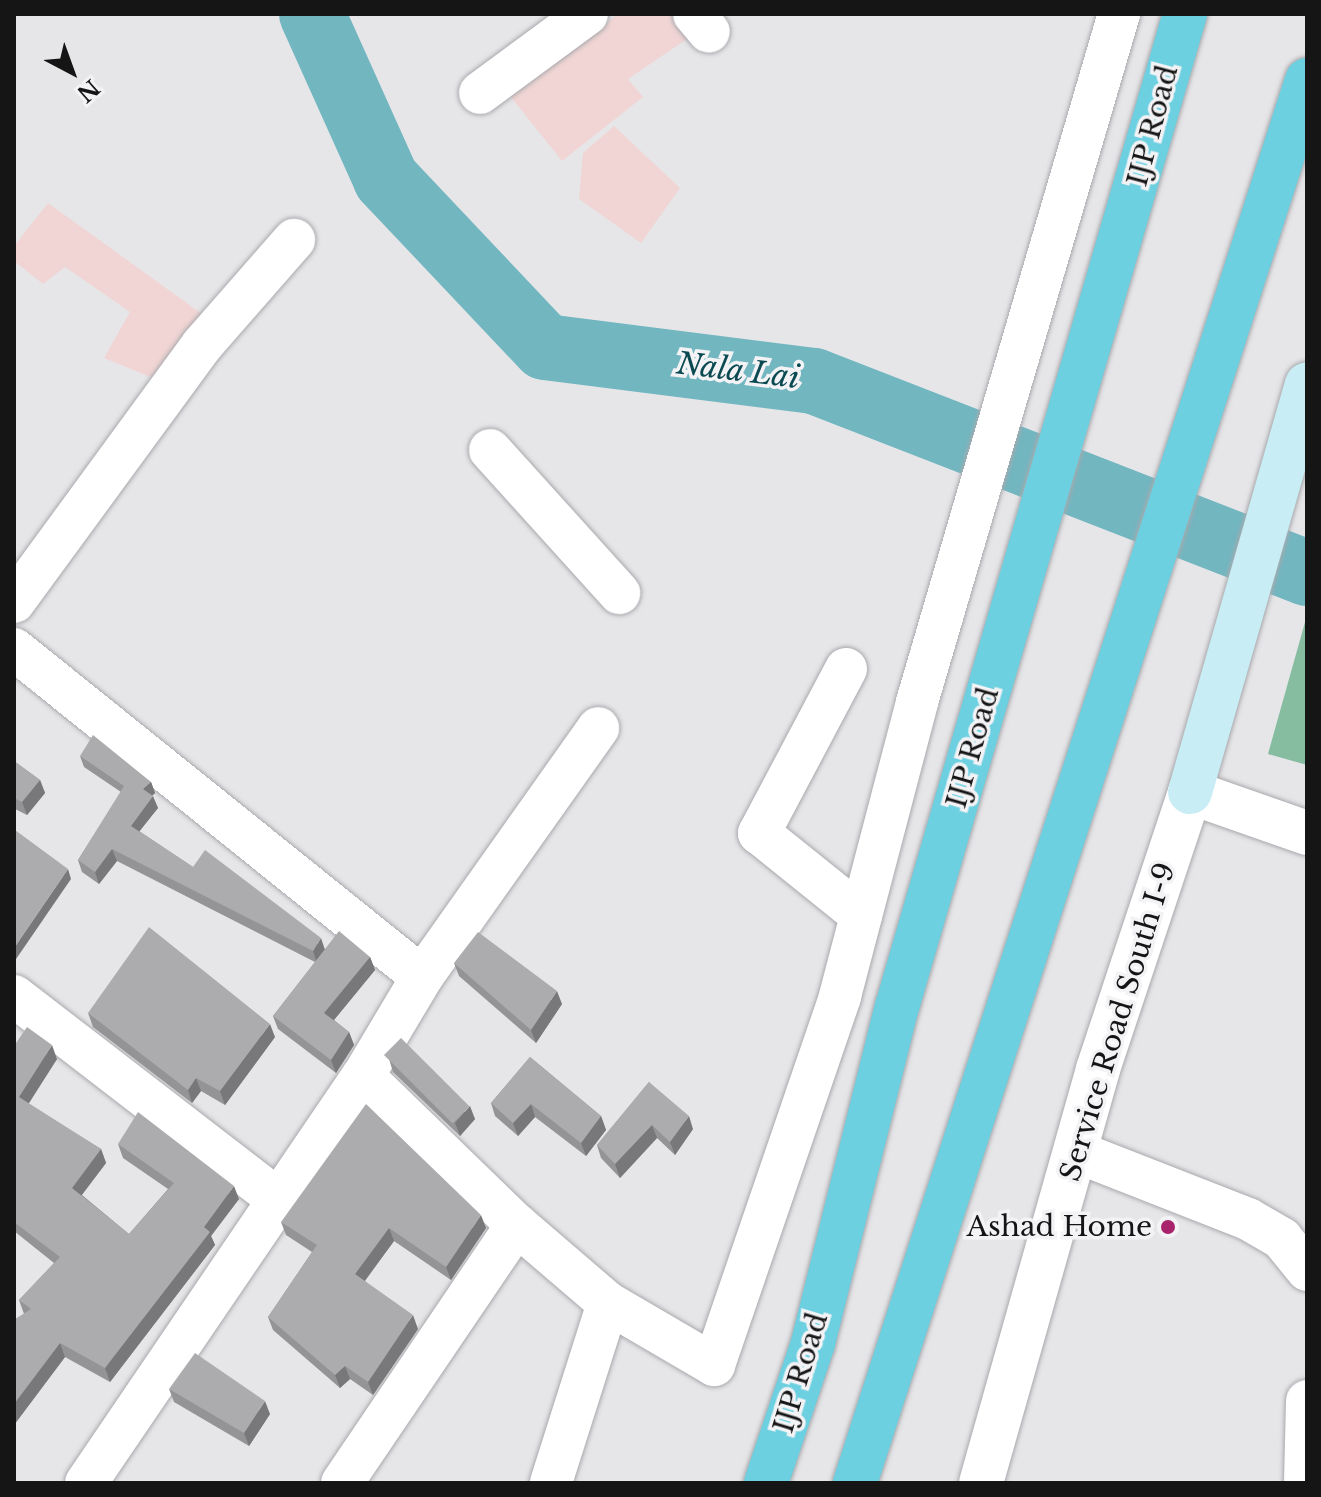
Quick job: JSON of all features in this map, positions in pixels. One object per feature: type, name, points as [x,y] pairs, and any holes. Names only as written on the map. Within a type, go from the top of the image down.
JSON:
[{"type":"highway","name":"IJP Road","points":[[766,1483],[813,1343],[897,1007],[1115,268],[1185,14]]},
{"type":"highway","points":[[855,1483],[1307,80]]},
{"type":"main road","points":[[1193,773],[1307,384]]},
{"type":"street","points":[[480,93],[587,14]]},
{"type":"street","points":[[363,1076],[517,1225],[608,1303],[714,1365],[840,996],[917,702],[1057,237],[1119,14]]},
{"type":"street","points":[[14,602],[202,345],[294,240]]},
{"type":"street","points":[[490,450],[619,593]]},
{"type":"street","points":[[14,649],[422,977]]},
{"type":"street","points":[[846,669],[759,833],[861,915]]},
{"type":"street","points":[[86,1483],[275,1197],[363,1076],[422,977],[598,728]]},
{"type":"street","points":[[1193,773],[1307,833]]},
{"type":"street","name":"Service Road South I-9","points":[[981,1483],[1077,1152],[1193,773]]},
{"type":"street","points":[[14,996],[275,1197]]},
{"type":"street","points":[[840,996],[897,1007]]},
{"type":"street","points":[[1077,1152],[1248,1219],[1282,1239],[1307,1270]]},
{"type":"street","points":[[342,1483],[517,1225]]},
{"type":"street","points":[[551,1483],[608,1303]]},
{"type":"street","points":[[1305,1483],[1307,1401]]},
{"type":"shaded area","points":[[618,14],[677,14],[693,35],[628,79],[643,97],[562,161],[510,96]]},
{"type":"shaded area","points":[[614,126],[680,188],[641,243],[579,199],[583,153]]},
{"type":"shaded area","points":[[48,203],[202,314],[155,379],[104,358],[130,312],[65,267],[43,284],[14,261],[14,246]]},
{"type":"green space","points":[[1307,615],[1307,765],[1268,754]]},
{"type":"building","points":[[93,735],[151,782],[143,789],[153,796],[131,826],[193,867],[205,850],[321,938],[313,951],[112,849],[95,872],[78,860],[124,786],[80,756]]},
{"type":"building","points":[[14,761],[40,780],[22,802],[14,798]]},
{"type":"building","points":[[14,832],[68,869],[14,948]]},
{"type":"building","points":[[149,927],[270,1024],[220,1091],[196,1078],[188,1090],[88,1013]]},
{"type":"building","points":[[339,931],[370,957],[324,1013],[349,1032],[331,1060],[273,1016]]},
{"type":"building","points":[[478,932],[557,991],[531,1030],[454,963]]},
{"type":"building","points":[[27,1027],[52,1045],[19,1097],[101,1149],[72,1188],[129,1234],[174,1183],[118,1144],[138,1112],[234,1186],[204,1227],[210,1232],[105,1368],[60,1343],[14,1404],[14,1320],[31,1309],[19,1300],[60,1257],[14,1222],[14,1046]]},
{"type":"building","points":[[401,1038],[470,1107],[453,1124],[384,1055]]},
{"type":"building","points":[[530,1057],[601,1116],[581,1143],[531,1104],[513,1123],[491,1103]]},
{"type":"building","points":[[649,1082],[689,1116],[670,1142],[652,1125],[615,1164],[597,1145]]},
{"type":"building","points":[[366,1104],[481,1215],[446,1267],[389,1228],[355,1274],[413,1315],[368,1382],[345,1366],[335,1375],[268,1317],[317,1245],[281,1222]]},
{"type":"building","points":[[195,1353],[265,1401],[244,1433],[169,1389]]},
{"type":"waterway","name":"Nala Lai","points":[[312,14],[386,179],[545,347],[814,381],[1307,573]]},
{"type":"place","name":"Ashad Home","points":[[1168,1227]]}]
